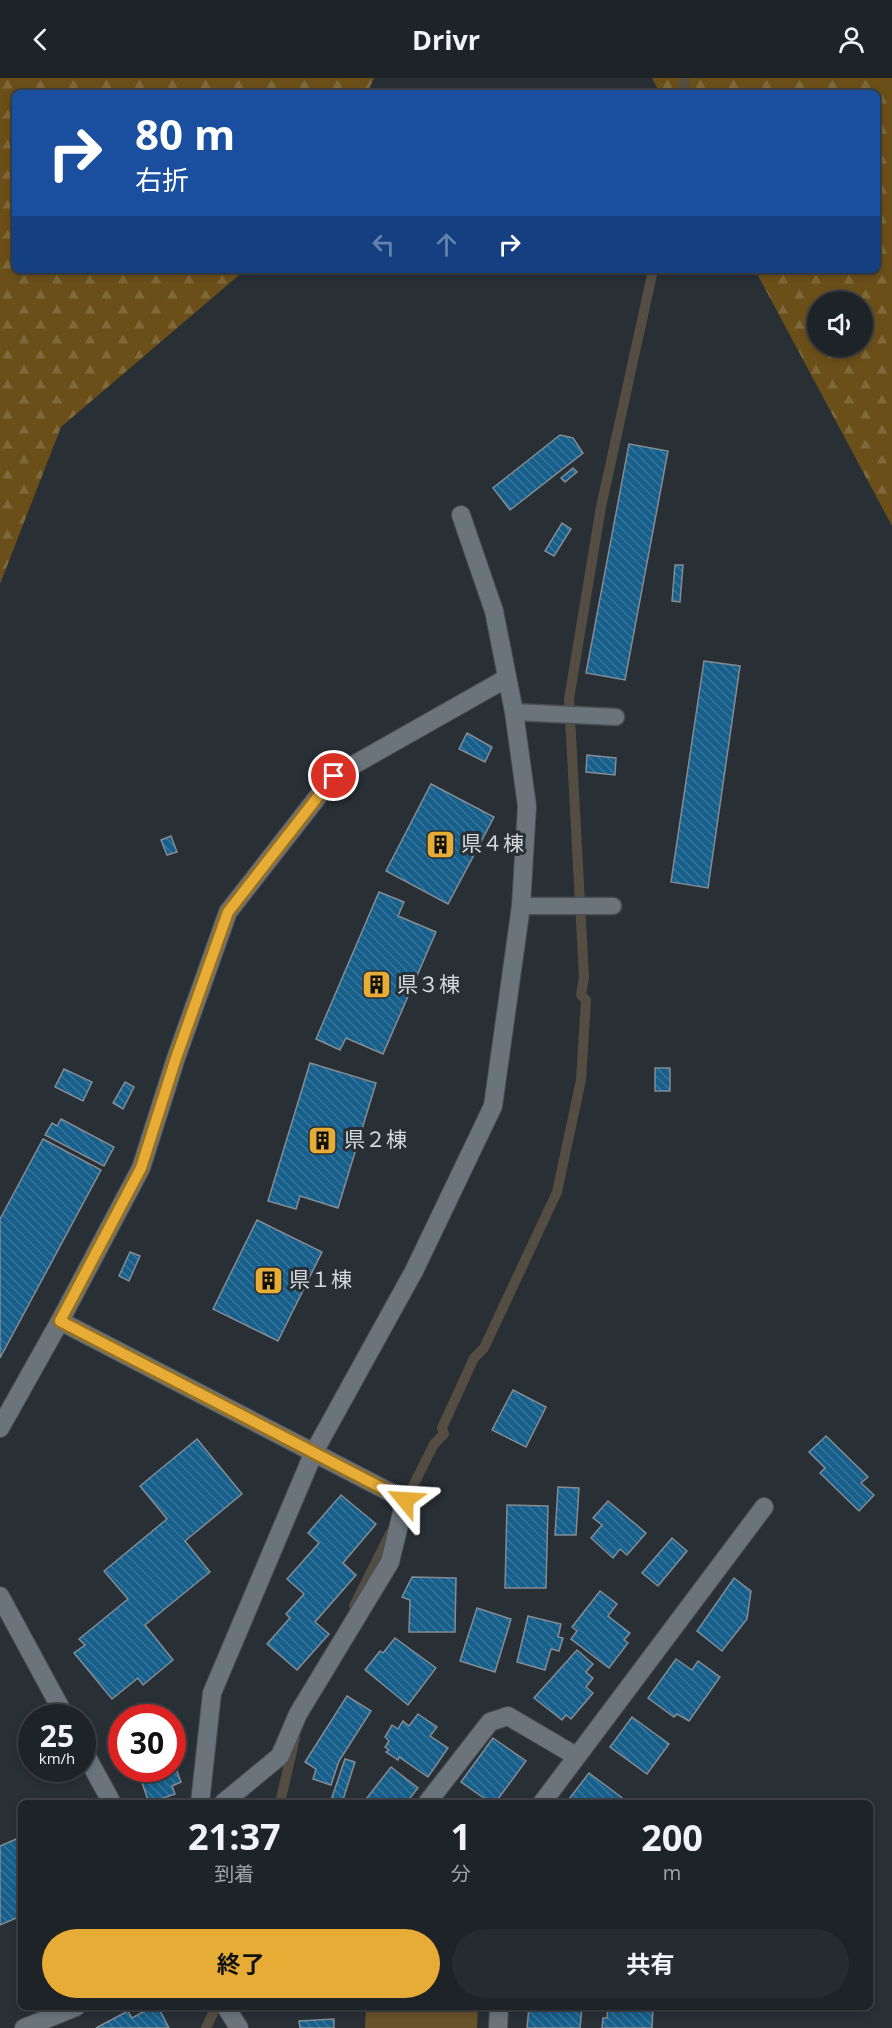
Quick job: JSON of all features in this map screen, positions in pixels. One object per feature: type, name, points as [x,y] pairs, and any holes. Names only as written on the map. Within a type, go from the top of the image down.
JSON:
[{"type":"street","points":[[200,1800],[213,1693],[314,1452],[414,1271],[493,1106],[521,906],[527,806],[514,712],[494,611],[461,515]]},
{"type":"street","points":[[0,1428],[141,1168],[176,1058],[228,912],[334,776],[507,678]]},
{"type":"street","points":[[60,1321],[405,1500],[390,1562],[298,1714],[280,1756],[227,1800]]},
{"type":"street","points":[[544,1800],[764,1507]]},
{"type":"street","points":[[0,1596],[58,1704]]},
{"type":"street","points":[[430,1800],[490,1722],[508,1716],[576,1756]]},
{"type":"street","points":[[96,1774],[110,1800]]},
{"type":"street","points":[[24,2028],[69,2010]]},
{"type":"street","points":[[228,2010],[239,2028]]},
{"type":"street","points":[[498,2028],[499,2010]]},
{"type":"lane","points":[[514,712],[616,717]]},
{"type":"lane","points":[[521,906],[613,906]]},
{"type":"green space","points":[[0,78],[374,78],[368,90],[12,90],[12,273],[241,273],[61,427],[0,584]]},
{"type":"green space","points":[[652,78],[892,78],[892,526],[757,273],[880,273],[880,90],[658,90]]},
{"type":"shaded area","points":[[366,2010],[478,2010],[477,2028],[365,2028]]},
{"type":"building","points":[[560,435],[573,438],[583,453],[510,510],[493,488]]},
{"type":"building","points":[[629,444],[668,451],[625,680],[586,673]]},
{"type":"building","points":[[573,468],[577,472],[565,482],[561,478]]},
{"type":"building","points":[[562,523],[571,529],[554,556],[545,551]]},
{"type":"building","points":[[675,565],[683,565],[680,602],[672,601]]},
{"type":"building","points":[[704,661],[740,666],[708,888],[671,882]]},
{"type":"building","points":[[467,733],[492,747],[485,762],[459,749]]},
{"type":"building","points":[[587,755],[616,758],[615,775],[586,772]]},
{"type":"building","name":"県４棟","points":[[431,784],[494,817],[448,904],[386,871]]},
{"type":"building","points":[[171,836],[177,852],[167,855],[161,840]]},
{"type":"building","name":"県３棟","points":[[379,892],[404,902],[398,916],[436,932],[383,1054],[346,1038],[340,1050],[316,1039]]},
{"type":"building","name":"県２棟","points":[[310,1063],[376,1083],[338,1208],[300,1196],[296,1209],[268,1201]]},
{"type":"building","points":[[655,1068],[670,1068],[670,1091],[655,1091]]},
{"type":"building","points":[[64,1069],[92,1082],[83,1101],[55,1087]]},
{"type":"building","points":[[125,1082],[134,1087],[123,1109],[113,1103]]},
{"type":"building","points":[[61,1119],[114,1147],[104,1166],[45,1135],[52,1123],[57,1126]]},
{"type":"building","points":[[43,1139],[101,1170],[0,1358],[0,1219]]},
{"type":"building","name":"県１棟","points":[[257,1220],[322,1252],[278,1341],[213,1309]]},
{"type":"building","points":[[130,1252],[140,1256],[129,1281],[119,1276]]},
{"type":"building","points":[[513,1390],[546,1407],[526,1447],[492,1430]]},
{"type":"building","points":[[826,1436],[868,1477],[861,1483],[874,1495],[859,1511],[820,1473],[825,1468],[809,1452]]},
{"type":"building","points":[[197,1439],[242,1494],[185,1541],[210,1572],[145,1625],[173,1660],[143,1685],[138,1678],[112,1699],[74,1653],[85,1645],[79,1639],[128,1599],[104,1571],[167,1519],[140,1486]]},
{"type":"building","points":[[558,1487],[579,1488],[576,1535],[555,1535]]},
{"type":"building","points":[[341,1495],[376,1524],[343,1563],[356,1575],[315,1622],[329,1634],[297,1670],[267,1644],[290,1618],[286,1614],[304,1594],[287,1579],[319,1543],[308,1533]]},
{"type":"building","points":[[608,1501],[646,1533],[627,1555],[620,1549],[613,1558],[591,1538],[602,1525],[593,1518]]},
{"type":"building","points":[[507,1505],[548,1506],[546,1588],[505,1588]]},
{"type":"building","points":[[672,1538],[687,1551],[658,1586],[642,1573]]},
{"type":"building","points":[[412,1577],[456,1578],[455,1632],[409,1632],[410,1600],[402,1597]]},
{"type":"building","points":[[734,1578],[751,1591],[747,1619],[722,1651],[697,1631]]},
{"type":"building","points":[[600,1591],[617,1604],[608,1616],[630,1633],[624,1640],[628,1643],[609,1668],[571,1639],[577,1631],[572,1627]]},
{"type":"building","points":[[477,1608],[511,1619],[495,1672],[460,1661]]},
{"type":"building","points":[[528,1616],[561,1624],[558,1637],[563,1638],[559,1651],[551,1649],[545,1670],[517,1662]]},
{"type":"building","points":[[395,1638],[436,1668],[408,1705],[365,1670],[380,1651],[383,1653]]},
{"type":"building","points":[[577,1650],[593,1664],[586,1672],[593,1678],[586,1687],[593,1693],[571,1719],[566,1715],[562,1720],[534,1698]]},
{"type":"building","points":[[676,1659],[692,1670],[698,1661],[720,1677],[689,1721],[677,1714],[674,1717],[648,1698]]},
{"type":"building","points":[[347,1696],[371,1711],[339,1761],[331,1785],[313,1779],[316,1769],[305,1762]]},
{"type":"building","points":[[418,1714],[437,1727],[430,1736],[448,1748],[428,1777],[399,1757],[398,1760],[386,1752],[389,1750],[385,1747],[389,1741],[385,1737],[392,1725],[398,1729],[403,1721],[409,1726]]},
{"type":"building","points":[[632,1717],[669,1744],[647,1774],[610,1747]]},
{"type":"building","points":[[493,1738],[526,1761],[497,1800],[487,1800],[461,1782]]},
{"type":"building","points":[[345,1759],[355,1762],[343,1800],[331,1800]]},
{"type":"building","points":[[391,1767],[418,1788],[408,1800],[365,1800]]},
{"type":"building","points":[[589,1773],[625,1800],[568,1800]]},
{"type":"building","points":[[142,1782],[181,1782],[172,1786],[175,1794],[158,1800],[148,1800]]},
{"type":"building","points":[[18,1838],[18,1917],[0,1925],[0,1846]]},
{"type":"building","points":[[147,2010],[160,2010],[169,2028],[96,2028],[128,2011],[132,2018]]},
{"type":"building","points":[[529,2010],[582,2010],[580,2028],[527,2028]]},
{"type":"building","points":[[608,2010],[653,2010],[652,2028],[602,2028],[603,2018],[607,2018]]},
{"type":"building","points":[[334,2019],[334,2028],[300,2028],[299,2021]]},
{"type":"waterway","points":[[683,90],[685,78]]},
{"type":"waterway","points":[[404,1504],[434,1444],[444,1434],[442,1428],[474,1358],[484,1348],[557,1192],[581,1080],[586,1000],[581,995],[584,977],[569,699],[601,507],[652,273]]},
{"type":"waterway","points":[[354,1606],[391,1532]]},
{"type":"waterway","points":[[281,1800],[295,1738]]},
{"type":"waterway","points":[[206,2028],[215,2010]]},
{"type":"place","name":"県４棟","points":[[440,844]]},
{"type":"place","name":"県３棟","points":[[376,985]]},
{"type":"place","name":"県２棟","points":[[323,1140]]},
{"type":"place","name":"県１棟","points":[[268,1280]]},
{"type":"route","points":[[334,776],[228,912],[176,1058],[141,1168],[60,1321],[405,1500]]}]
